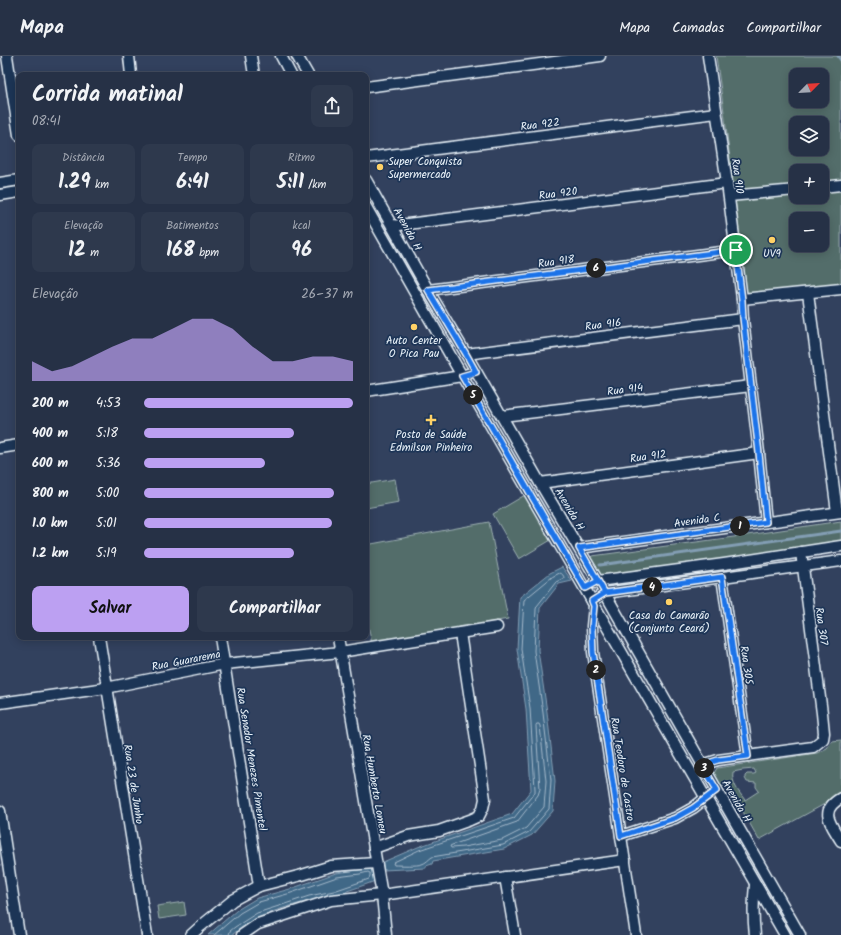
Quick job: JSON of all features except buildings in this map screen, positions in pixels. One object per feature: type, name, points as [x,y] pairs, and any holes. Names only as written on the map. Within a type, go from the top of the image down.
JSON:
[{"type":"street","points":[[7,56],[16,114]]},
{"type":"street","points":[[129,56],[131,72]]},
{"type":"street","points":[[251,56],[254,72]]},
{"type":"street","points":[[281,56],[289,72]]},
{"type":"street","points":[[297,56],[306,72]]},
{"type":"street","points":[[369,87],[600,56]]},
{"type":"street","name":"Rua 910","points":[[708,56],[736,250],[766,522]]},
{"type":"street","name":"Rua 922","points":[[369,158],[716,113]]},
{"type":"street","points":[[0,183],[16,180]]},
{"type":"street","name":"Rua 920","points":[[392,226],[727,183]]},
{"type":"street","name":"Avenida H","points":[[369,185],[428,290],[605,593],[800,935]]},
{"type":"street","points":[[829,186],[841,185]]},
{"type":"street","points":[[729,196],[789,191]]},
{"type":"street","points":[[0,195],[16,192]]},
{"type":"street","points":[[369,213],[784,935]]},
{"type":"street","name":"Rua 918","points":[[428,290],[736,250]]},
{"type":"street","points":[[742,300],[841,290]]},
{"type":"street","points":[[808,293],[839,512]]},
{"type":"street","name":"Rua 916","points":[[466,354],[743,318]]},
{"type":"street","points":[[369,391],[462,376],[476,372]]},
{"type":"street","name":"Rua 914","points":[[502,416],[751,386]]},
{"type":"street","points":[[0,448],[16,445]]},
{"type":"street","name":"Rua 912","points":[[540,483],[759,453]]},
{"type":"street","name":"Avenida C","points":[[579,548],[839,512]]},
{"type":"street","points":[[585,588],[598,581],[841,546]]},
{"type":"street","name":"Rua 307","points":[[748,756],[813,747],[823,739],[824,733],[801,552]]},
{"type":"street","points":[[593,603],[605,593],[841,562]]},
{"type":"street","name":"Rua 305","points":[[722,577],[748,756]]},
{"type":"street","name":"Rua Teodoro de Castro","points":[[593,603],[593,652],[636,935]]},
{"type":"street","name":"Rua Guararema","points":[[0,703],[106,688],[225,664],[340,652],[497,627]]},
{"type":"street","points":[[374,848],[408,836],[439,831],[470,820],[479,816],[483,808],[485,799],[460,633]]},
{"type":"street","name":"Rua 23 de Junho","points":[[99,640],[147,935]]},
{"type":"street","name":"Rua Senador Menezes Pimentel","points":[[221,640],[259,886]]},
{"type":"street","name":"Rua Humberto Lomeu","points":[[338,640],[382,895],[386,935]]},
{"type":"street","points":[[657,714],[670,707]]},
{"type":"street","points":[[702,765],[718,760],[748,756]]},
{"type":"street","points":[[621,836],[675,818],[693,808],[717,790]]},
{"type":"street","points":[[841,798],[830,806],[828,810],[828,816],[831,824],[841,841]]},
{"type":"street","points":[[0,811],[19,935]]},
{"type":"street","points":[[242,935],[258,924],[331,900],[382,895],[625,860]]},
{"type":"street","points":[[745,867],[757,860]]},
{"type":"street","points":[[191,935],[233,900],[259,886],[332,866],[376,863]]},
{"type":"street","points":[[505,877],[515,935]]},
{"type":"street","points":[[755,885],[753,906],[755,935]]},
{"type":"street","points":[[258,924],[260,935]]},
{"type":"green space","points":[[716,56],[841,56],[841,284],[747,296]]},
{"type":"green space","points":[[395,479],[399,502],[369,507],[369,483]]},
{"type":"green space","points":[[525,495],[551,540],[519,559],[493,514]]},
{"type":"green space","points":[[841,521],[841,543],[599,576],[589,559],[592,556]]},
{"type":"green space","points":[[489,522],[508,619],[372,644],[369,630],[369,544]]},
{"type":"green space","points":[[841,740],[841,795],[759,840],[728,785],[719,786],[713,775],[717,768],[817,753],[827,748],[832,741]],"holes":[[[754,769],[756,773],[747,774],[745,778],[747,782],[756,783],[756,787],[759,791],[745,800],[734,784],[733,772]]]},
{"type":"green space","points":[[184,902],[186,915],[159,919],[157,906]]},
{"type":"water","points":[[562,567],[572,581],[559,584],[540,608],[538,650],[555,781],[553,811],[532,835],[504,849],[433,861],[432,864],[426,866],[426,868],[383,870],[383,862],[418,847],[512,814],[531,790],[526,709],[517,649],[520,597],[550,573]]},
{"type":"water","points":[[373,866],[375,881],[339,893],[280,909],[255,919],[232,935],[208,935],[237,910],[257,898],[290,889],[336,873],[359,870]]},
{"type":"waterway","points":[[838,56],[841,60]]},
{"type":"waterway","points":[[600,565],[841,531]]},
{"type":"place","name":"Super Conquista Supermercado","points":[[380,167]]},
{"type":"place","name":"UV9","points":[[772,240]]},
{"type":"place","name":"Auto Center O Pica Pau","points":[[414,327]]},
{"type":"place","name":"Posto de Saúde Edmilson Pinheiro","points":[[431,420]]},
{"type":"place","name":"Casa do Camarão (Conjunto Ceará)","points":[[669,602]]},
{"type":"route","points":[[736,250],[428,290],[476,372],[462,376],[585,588],[598,581],[605,593],[722,577],[748,756],[718,760],[702,765],[717,790],[693,808],[675,818],[621,836],[593,652],[592,626],[594,606],[592,601],[605,593],[579,548],[766,522],[736,250]]}]
